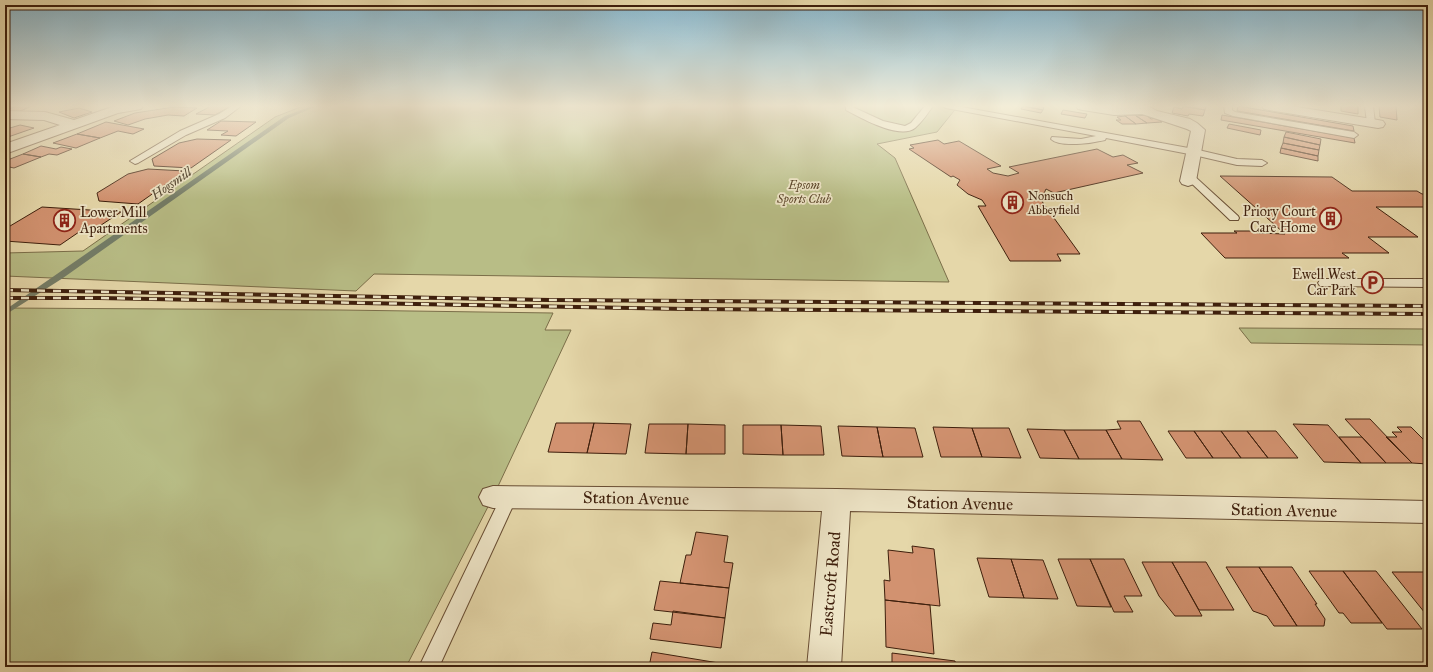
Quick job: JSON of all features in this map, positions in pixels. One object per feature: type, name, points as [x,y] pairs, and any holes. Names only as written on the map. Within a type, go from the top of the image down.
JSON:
[{"type":"street","points":[[5,149],[37,137]]},
{"type":"street","points":[[1189,178],[1197,137]]},
{"type":"street","name":"Station Avenue","points":[[501,497],[837,500],[1428,512]]},
{"type":"street","name":"Eastcroft Road","points":[[824,667],[837,500]]},
{"type":"lane","points":[[135,161],[176,137]]},
{"type":"lane","points":[[1056,139],[1081,142],[1106,137]]},
{"type":"lane","points":[[1110,137],[1194,152],[1237,162],[1262,162]]},
{"type":"lane","points":[[1189,178],[1234,218]]},
{"type":"lane","points":[[1324,283],[1428,282]]},
{"type":"lane","points":[[429,667],[501,497]]},
{"type":"green space","name":"Epsom Sports Club","points":[[246,137],[910,137],[877,144],[895,158],[949,282],[374,274],[356,291],[5,276],[5,253],[83,251]]},
{"type":"green space","points":[[5,308],[553,313],[545,330],[571,330],[493,497],[406,667],[5,667]]},
{"type":"green space","points":[[1239,328],[1428,329],[1428,345],[1251,343]]},
{"type":"building","points":[[68,137],[100,138],[76,148],[53,143]]},
{"type":"building","points":[[1284,137],[1286,137],[1320,145],[1319,150],[1283,143]]},
{"type":"building","points":[[1286,137],[1313,137],[1321,139],[1320,145]]},
{"type":"building","points":[[1322,137],[1350,137],[1354,138],[1355,143]]},
{"type":"building","name":"Lower Mill Apartments","points":[[197,139],[231,140],[191,168],[154,166],[152,159],[179,143]]},
{"type":"building","name":"Nonsuch Abbeyfield","points":[[938,140],[944,144],[959,141],[1001,166],[987,169],[993,173],[1008,176],[1019,173],[1009,167],[1097,149],[1113,157],[1123,155],[1138,163],[1127,165],[1143,173],[1054,193],[1046,189],[1041,200],[1080,254],[1057,254],[1061,261],[1010,261],[978,206],[986,206],[982,200],[968,194],[957,185],[960,180],[953,176],[951,177],[909,149],[914,148],[910,145]]},
{"type":"building","points":[[1283,143],[1319,150],[1318,156],[1281,148]]},
{"type":"building","points":[[41,146],[56,149],[61,147],[72,149],[57,155],[49,154],[41,157],[23,154]]},
{"type":"building","points":[[1281,148],[1318,156],[1318,161],[1280,153]]},
{"type":"building","points":[[23,154],[41,157],[14,168],[5,166],[5,161]]},
{"type":"building","name":"Lower Mill Apartments","points":[[148,169],[185,171],[138,204],[99,201],[97,193],[128,174]]},
{"type":"building","name":"Priory Court Care Home","points":[[1220,176],[1332,177],[1352,191],[1417,191],[1422,194],[1428,194],[1428,207],[1376,207],[1418,237],[1368,237],[1389,253],[1342,253],[1349,258],[1225,258],[1201,233],[1237,233],[1234,231],[1255,231],[1258,233],[1285,234]]},
{"type":"building","name":"Lower Mill Apartments","points":[[42,207],[121,212],[89,233],[79,232],[60,245],[5,241],[5,229]]},
{"type":"building","points":[[1345,419],[1370,419],[1412,463],[1386,463]]},
{"type":"building","points":[[1117,421],[1140,421],[1163,460],[1122,459],[1106,430],[1121,429]]},
{"type":"building","points":[[556,423],[594,423],[587,453],[548,452]]},
{"type":"building","points":[[594,423],[631,424],[626,454],[587,453]]},
{"type":"building","points":[[649,424],[688,424],[686,454],[645,453]]},
{"type":"building","points":[[688,424],[725,425],[725,454],[686,454]]},
{"type":"building","points":[[1293,424],[1328,425],[1361,463],[1324,462]]},
{"type":"building","points":[[743,425],[781,425],[783,455],[743,454]]},
{"type":"building","points":[[781,425],[821,426],[824,455],[783,455]]},
{"type":"building","points":[[838,426],[877,427],[883,457],[842,456]]},
{"type":"building","points":[[877,427],[915,428],[923,457],[883,457]]},
{"type":"building","points":[[933,427],[972,428],[982,457],[941,457]]},
{"type":"building","points":[[1397,427],[1411,427],[1428,444],[1428,464],[1412,463],[1386,437],[1397,437],[1392,432],[1402,432]]},
{"type":"building","points":[[972,428],[1009,428],[1021,458],[982,457]]},
{"type":"building","points":[[1027,429],[1064,430],[1079,459],[1040,458]]},
{"type":"building","points":[[1064,430],[1106,430],[1122,459],[1079,459]]},
{"type":"building","points":[[1168,431],[1194,431],[1213,458],[1186,458]]},
{"type":"building","points":[[1194,431],[1221,431],[1241,458],[1213,458]]},
{"type":"building","points":[[1221,431],[1247,431],[1268,458],[1241,458]]},
{"type":"building","points":[[1247,431],[1276,431],[1298,458],[1268,458]]},
{"type":"building","points":[[1339,437],[1362,437],[1386,463],[1361,463]]},
{"type":"building","points":[[696,532],[728,536],[724,562],[733,563],[729,588],[680,583],[686,555],[691,555]]},
{"type":"building","points":[[912,546],[934,549],[940,606],[885,600],[884,580],[890,581],[888,550],[913,553]]},
{"type":"building","points":[[977,558],[1011,559],[1024,598],[989,597]]},
{"type":"building","points":[[1011,559],[1043,560],[1058,599],[1024,598]]},
{"type":"building","points":[[1058,559],[1090,559],[1111,607],[1077,606]]},
{"type":"building","points":[[1090,559],[1124,559],[1142,596],[1124,596],[1133,612],[1114,612]]},
{"type":"building","points":[[1142,562],[1172,562],[1202,616],[1175,616],[1159,596]]},
{"type":"building","points":[[1172,562],[1206,562],[1234,610],[1199,610]]},
{"type":"building","points":[[1226,567],[1259,567],[1297,626],[1274,626],[1267,616],[1253,611]]},
{"type":"building","points":[[1259,567],[1292,567],[1317,604],[1315,604],[1325,619],[1324,626],[1297,626]]},
{"type":"building","points":[[1309,571],[1343,571],[1382,623],[1351,623],[1343,613],[1339,613]]},
{"type":"building","points":[[1343,571],[1376,571],[1422,629],[1387,629]]},
{"type":"building","points":[[1392,572],[1424,572],[1428,576],[1428,613],[1425,613]]},
{"type":"building","points":[[660,581],[729,588],[725,618],[654,610]]},
{"type":"building","points":[[885,600],[930,605],[934,654],[886,647]]},
{"type":"building","points":[[673,611],[725,618],[721,648],[650,639],[653,623],[671,625]]},
{"type":"building","points":[[652,652],[725,664],[724,667],[649,667]]},
{"type":"building","points":[[892,653],[955,661],[956,667],[885,667],[885,665],[892,666]]},
{"type":"waterway","name":"Hogsmill","points":[[5,313],[258,137]]},
{"type":"railway","points":[[5,290],[550,300],[1428,306]]},
{"type":"railway","points":[[5,298],[99,298],[686,309],[1428,314]]},
{"type":"place","name":"Nonsuch Abbeyfield","points":[[1013,203]]},
{"type":"place","name":"Priory Court Care Home","points":[[1331,219]]},
{"type":"place","name":"Lower Mill Apartments","points":[[64,220]]},
{"type":"place","name":"Ewell West Car Park","points":[[1372,282]]}]
